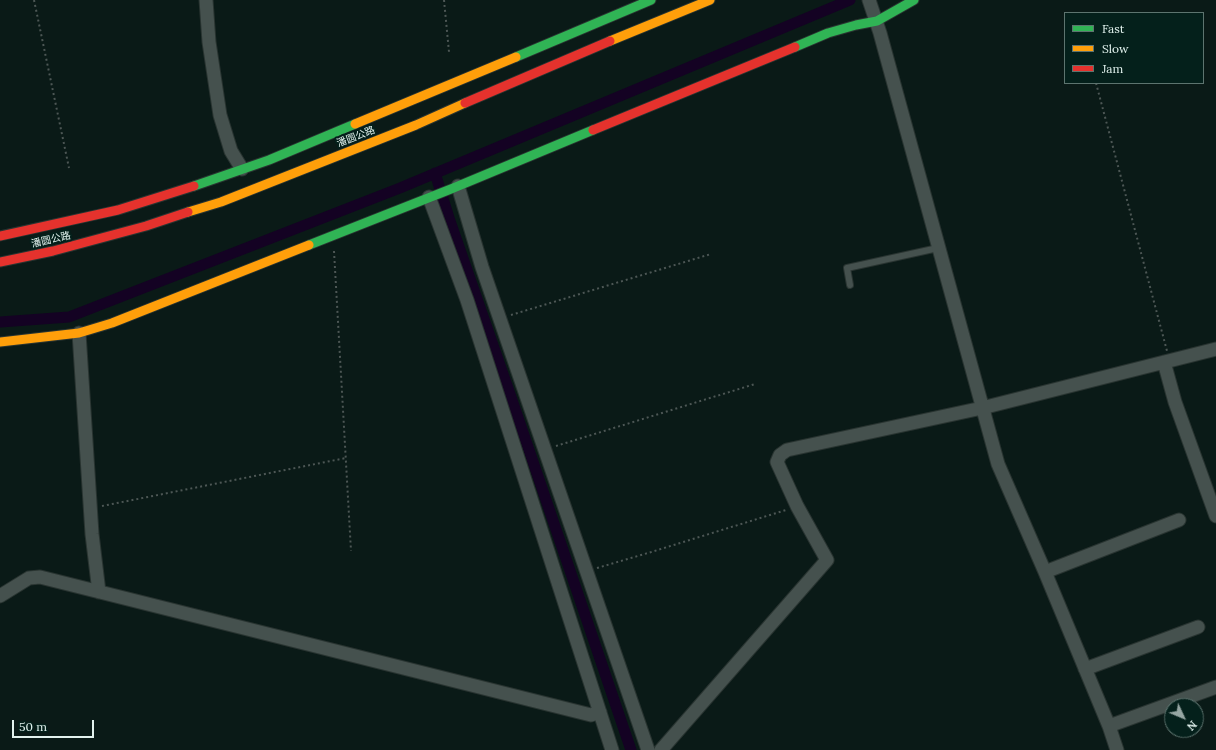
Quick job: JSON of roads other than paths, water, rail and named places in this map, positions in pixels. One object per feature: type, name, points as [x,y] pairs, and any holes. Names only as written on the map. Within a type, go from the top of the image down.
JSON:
[{"type":"main road","name":"潘圆公路","points":[[0,236],[118,210],[269,160],[651,0]]},
{"type":"main road","name":"潘圆公路","points":[[0,262],[53,252],[146,226],[206,207],[455,109],[552,66],[710,0]]},
{"type":"main road","points":[[0,342],[79,333],[112,323],[454,188],[828,33],[875,18],[914,0]]},
{"type":"street","points":[[206,0],[209,42],[220,116],[231,151],[242,169]]},
{"type":"street","points":[[869,0],[998,464],[1045,572],[1109,726],[1117,750]]},
{"type":"street","points":[[454,188],[546,449],[648,750]]},
{"type":"street","points":[[431,196],[467,300],[612,750]]},
{"type":"street","points":[[79,333],[92,534],[99,592]]},
{"type":"street","points":[[661,750],[827,560],[797,506],[777,462],[780,455],[787,450],[982,408],[1216,349]]},
{"type":"street","points":[[1167,361],[1175,402],[1216,516]]},
{"type":"street","points":[[1045,572],[1179,520]]},
{"type":"street","points":[[0,596],[29,578],[40,577],[591,715],[600,712]]},
{"type":"street","points":[[1085,669],[1198,627]]},
{"type":"street","points":[[1109,726],[1216,687]]},
{"type":"lane","points":[[850,286],[847,268],[938,248]]},
{"type":"waterway","points":[[0,322],[69,317],[400,188],[850,0]]},
{"type":"waterway","points":[[435,173],[449,218],[631,750]]}]
